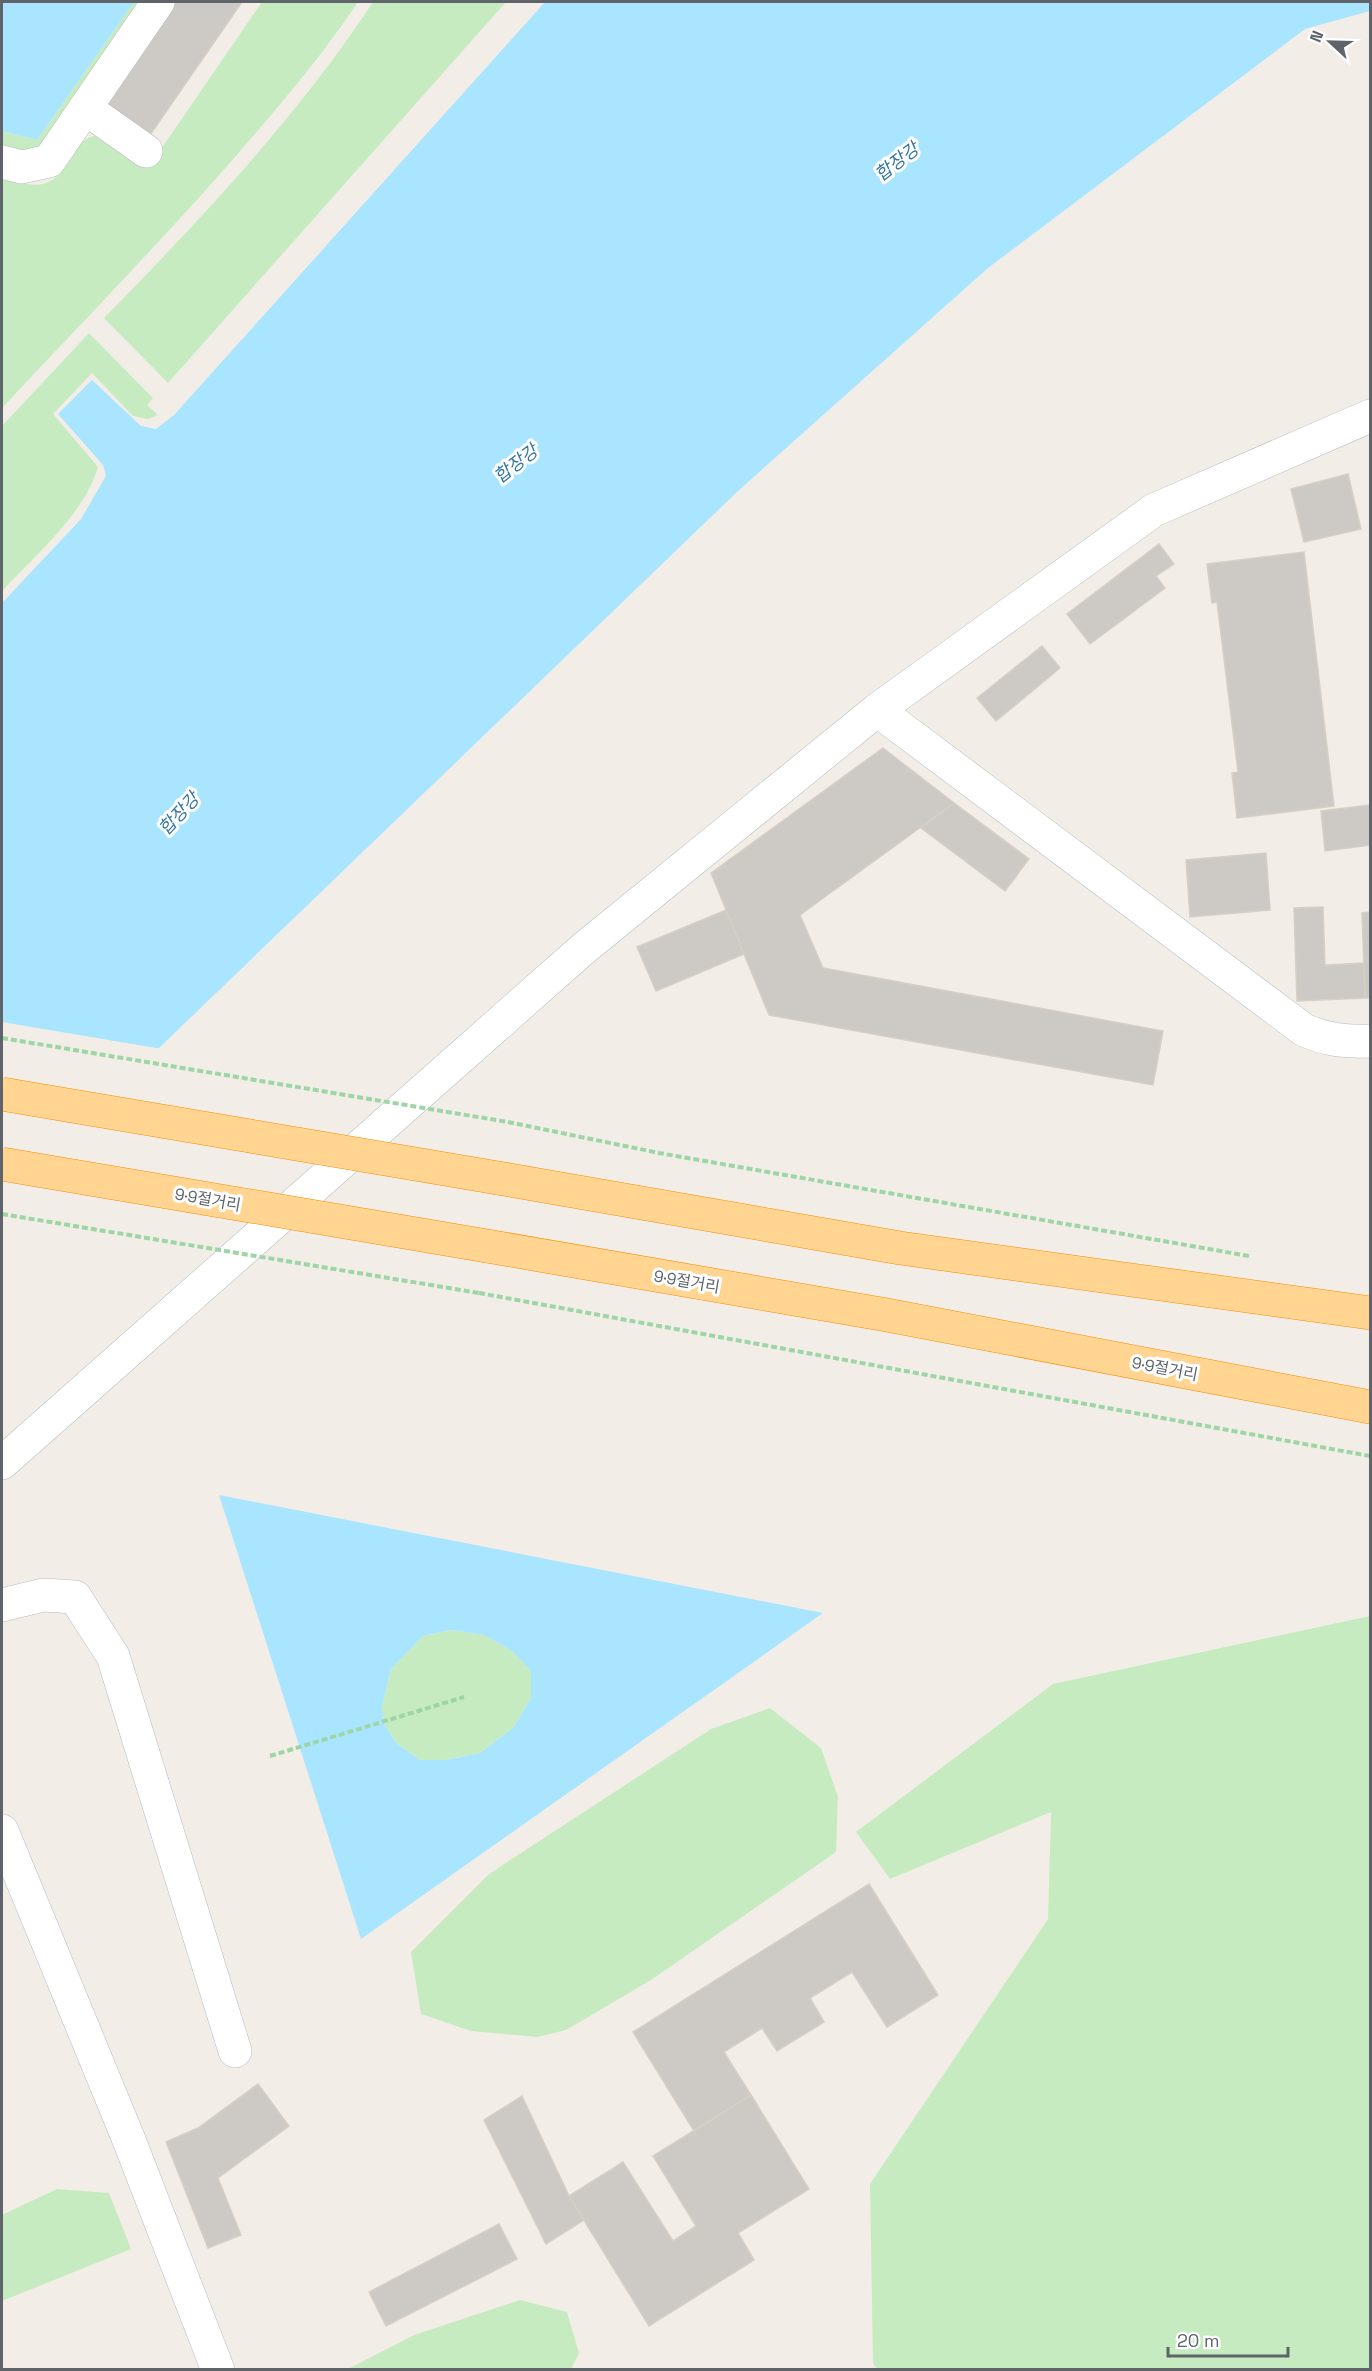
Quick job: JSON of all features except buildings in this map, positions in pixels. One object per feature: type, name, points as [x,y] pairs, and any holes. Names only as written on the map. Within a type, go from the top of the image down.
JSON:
[{"type":"highway","points":[[2,1094],[900,1248],[1371,1312]]},
{"type":"highway","name":"9·9절거리","points":[[2,1164],[887,1315],[1371,1407]]},
{"type":"street","points":[[2,162],[22,167],[49,161],[158,2]]},
{"type":"street","points":[[85,108],[146,151]]},
{"type":"street","points":[[2,1463],[583,949],[878,710],[1154,510],[1371,416]]},
{"type":"street","points":[[878,710],[1304,1030],[1322,1038],[1342,1042],[1371,1041]]},
{"type":"street","points":[[2,1605],[43,1595],[75,1597],[113,1656],[235,2051]]},
{"type":"street","points":[[2,1831],[129,2140],[218,2370]]},
{"type":"path","points":[[2,1038],[508,1122],[659,1153],[1254,1256]]},
{"type":"path","points":[[2,1214],[478,1293],[1371,1456]]},
{"type":"path","points":[[270,1756],[464,1697]]},
{"type":"green space","points":[[134,2],[145,2],[44,145],[32,151],[2,151],[2,131],[37,140]]},
{"type":"green space","points":[[262,2],[358,2],[307,72],[232,160],[2,408],[2,178],[33,185],[52,180],[67,165],[83,142],[89,137],[96,136],[116,144],[148,168]]},
{"type":"green space","points":[[373,2],[506,2],[168,383],[104,318],[246,166],[313,86]]},
{"type":"green space","points":[[89,333],[153,398],[147,405],[158,415],[148,419],[133,416],[92,373],[53,414],[98,467],[82,502],[70,518],[2,591],[2,426]]},
{"type":"green space","points":[[1370,1616],[1370,2369],[877,2369],[873,2363],[870,2184],[1048,1919],[1051,1812],[890,1879],[856,1832],[1053,1684]]},
{"type":"green space","points":[[451,1630],[484,1635],[512,1651],[531,1671],[531,1698],[513,1728],[480,1753],[445,1760],[420,1760],[396,1743],[384,1723],[382,1707],[391,1669],[423,1636]]},
{"type":"green space","points":[[770,1708],[821,1748],[838,1797],[836,1852],[651,1980],[566,2030],[537,2037],[471,2031],[421,2014],[411,1952],[489,1874],[711,1729]]},
{"type":"green space","points":[[57,2189],[109,2193],[131,2249],[2,2301],[2,2215]]},
{"type":"green space","points":[[520,2300],[567,2312],[579,2353],[571,2369],[348,2369],[414,2335]]},
{"type":"water","points":[[2,2],[134,2],[37,140],[2,131]]},
{"type":"water","name":"합장강","points":[[545,2],[1370,2],[1370,11],[1305,29],[988,268],[738,491],[2,1199],[2,603],[81,519],[106,476],[103,465],[58,414],[92,380],[141,426],[156,429],[174,415]]},
{"type":"water","points":[[219,1495],[823,1613],[361,1939]],"holes":[[[451,1630],[484,1635],[512,1651],[531,1671],[531,1698],[513,1728],[480,1753],[445,1760],[420,1760],[396,1743],[384,1723],[382,1707],[391,1669],[423,1636]]]},
{"type":"pier","points":[[2,1022],[162,1049],[2,1202]]}]
